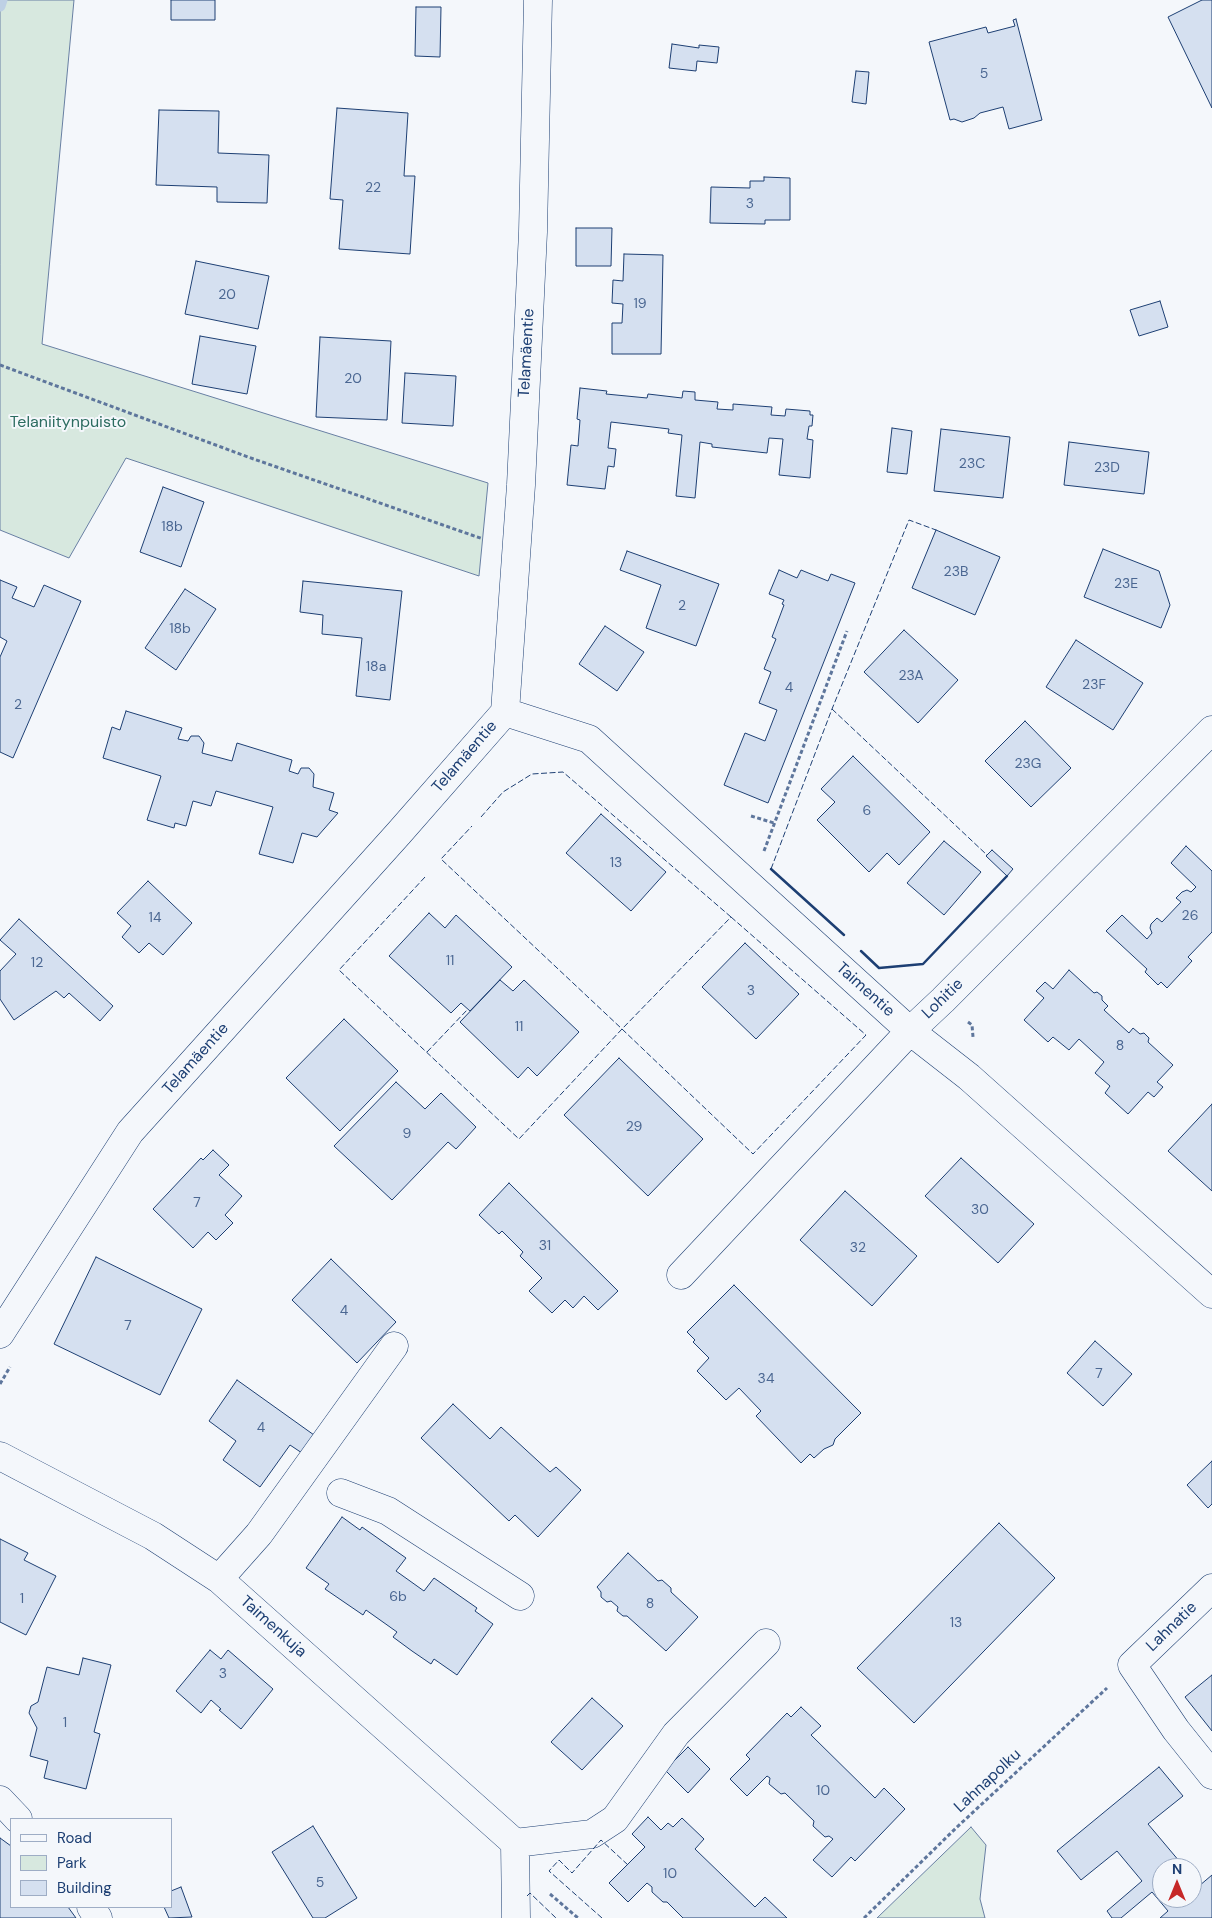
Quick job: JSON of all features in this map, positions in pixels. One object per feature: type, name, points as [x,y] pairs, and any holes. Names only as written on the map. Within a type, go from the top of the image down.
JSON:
[{"type":"street","name":"Telamäentie","points":[[0,1334],[130,1132],[393,840],[505,712],[516,550],[532,242],[538,0]]},
{"type":"street","name":"Taimentie","points":[[505,712],[589,739],[910,1031],[970,1077],[1212,1294]]},
{"type":"street","name":"Lohitie","points":[[681,1275],[910,1031],[1212,730]]},
{"type":"street","points":[[219,1579],[259,1534],[394,1346]]},
{"type":"street","name":"Taimenkuja","points":[[0,1456],[153,1536],[219,1579],[515,1843]]},
{"type":"street","points":[[341,1493],[388,1511],[520,1596]]},
{"type":"street","name":"Lahnatie","points":[[1132,1665],[1212,1588]]},
{"type":"street","points":[[516,1918],[515,1843],[592,1834],[615,1819],[676,1734],[766,1643]]},
{"type":"street","points":[[1132,1665],[1176,1730],[1212,1775]]},
{"type":"street","points":[[0,1800],[17,1818]]},
{"type":"path","points":[[0,365],[248,457],[516,550]]},
{"type":"path","points":[[762,854],[847,631]]},
{"type":"path","points":[[751,816],[774,823]]},
{"type":"path","name":"Lahnapolku","points":[[864,1918],[956,1828],[1132,1665]]},
{"type":"green space","name":"Telaniitynpuisto","points":[[0,0],[74,0],[42,344],[488,483],[479,576],[126,458],[69,558],[0,530]]},
{"type":"green space","points":[[971,1827],[986,1845],[980,1899],[985,1918],[877,1918]]},
{"type":"building","points":[[171,0],[215,0],[215,20],[171,20]]},
{"type":"building","points":[[1202,0],[1212,0],[1212,108],[1168,17]]},
{"type":"building","points":[[416,7],[441,7],[440,57],[415,56]]},
{"type":"building","points":[[1016,19],[1042,120],[1009,129],[1003,107],[980,113],[974,118],[962,122],[954,119],[950,120],[929,42],[986,27],[988,33],[1015,26],[1013,20]]},
{"type":"building","points":[[672,44],[699,48],[699,45],[719,47],[717,63],[697,61],[696,71],[669,68]]},
{"type":"building","points":[[856,71],[869,72],[866,104],[852,102]]},
{"type":"building","points":[[337,108],[408,113],[404,176],[415,176],[410,254],[339,249],[343,200],[330,199]]},
{"type":"building","points":[[159,110],[219,111],[218,153],[269,155],[267,203],[217,202],[217,187],[156,185]]},
{"type":"building","points":[[764,177],[790,178],[790,220],[765,220],[765,224],[710,223],[711,187],[750,188],[750,181],[764,181]]},
{"type":"building","points":[[576,228],[612,228],[611,266],[576,266]]},
{"type":"building","points":[[624,254],[663,255],[661,354],[612,354],[612,323],[622,323],[623,304],[612,303],[613,280],[623,281]]},
{"type":"building","points":[[196,261],[269,276],[258,329],[185,314]]},
{"type":"building","points":[[1160,301],[1168,327],[1139,336],[1130,310]]},
{"type":"building","points":[[200,336],[256,346],[247,394],[192,384]]},
{"type":"building","points":[[320,337],[391,341],[387,420],[316,417]]},
{"type":"building","points":[[405,373],[456,376],[453,426],[402,423]]},
{"type":"building","points":[[580,388],[607,391],[606,394],[647,398],[648,394],[682,398],[683,391],[695,392],[695,400],[718,402],[717,409],[733,410],[733,404],[772,407],[771,415],[785,416],[786,409],[810,411],[810,415],[813,415],[812,426],[809,426],[807,439],[813,440],[810,478],[779,475],[783,439],[769,438],[767,453],[712,447],[712,444],[700,442],[695,498],[676,496],[682,435],[668,433],[669,429],[611,422],[608,448],[616,449],[614,467],[608,466],[605,489],[567,485],[571,445],[578,446],[580,420],[577,419]]},
{"type":"building","points":[[892,428],[912,431],[907,474],[887,472]]},
{"type":"building","points":[[941,429],[1010,437],[1003,498],[934,491]]},
{"type":"building","points":[[1069,442],[1149,452],[1144,494],[1064,485]]},
{"type":"building","points":[[163,487],[204,502],[181,567],[140,552]]},
{"type":"building","points":[[936,530],[1000,557],[975,615],[912,588]]},
{"type":"building","points":[[1103,549],[1159,571],[1170,605],[1161,628],[1084,597]]},
{"type":"building","points":[[627,551],[719,584],[696,646],[646,628],[661,585],[620,570]]},
{"type":"building","points":[[779,570],[797,578],[801,570],[828,581],[831,574],[855,583],[768,803],[724,785],[745,733],[765,741],[777,710],[759,703],[771,672],[764,669],[776,639],[772,637],[784,605],[782,604],[784,600],[769,594]]},
{"type":"building","points":[[0,580],[17,587],[12,598],[34,607],[44,585],[81,601],[13,758],[0,752],[0,657],[7,641],[0,637]]},
{"type":"building","points":[[303,581],[402,591],[390,700],[356,696],[362,638],[322,634],[323,615],[300,612]]},
{"type":"building","points":[[185,589],[216,609],[176,670],[145,648]]},
{"type":"building","points":[[605,626],[644,652],[617,691],[579,664]]},
{"type":"building","points":[[904,630],[958,680],[918,723],[864,672]]},
{"type":"building","points":[[1076,640],[1143,683],[1113,730],[1046,687]]},
{"type":"building","points":[[126,711],[182,728],[178,739],[188,741],[191,736],[199,736],[204,743],[202,753],[232,761],[237,743],[292,760],[289,771],[298,774],[301,768],[309,768],[314,774],[313,787],[334,793],[329,810],[338,813],[317,837],[302,833],[293,863],[259,854],[273,807],[216,791],[211,806],[193,801],[186,826],[175,823],[174,828],[147,820],[161,776],[103,758],[112,727],[120,730]]},
{"type":"building","points":[[1025,721],[1071,768],[1031,807],[985,761]]},
{"type":"building","points":[[853,756],[930,832],[899,865],[887,853],[869,872],[817,820],[835,802],[821,789]]},
{"type":"building","points":[[601,814],[666,872],[631,911],[566,853]]},
{"type":"building","points":[[944,841],[981,872],[944,915],[907,883]]},
{"type":"building","points":[[1186,846],[1212,871],[1212,932],[1188,957],[1192,961],[1167,988],[1161,982],[1158,985],[1145,972],[1147,969],[1106,931],[1122,915],[1147,939],[1152,933],[1151,924],[1157,918],[1162,922],[1181,902],[1176,898],[1182,892],[1187,890],[1191,892],[1196,887],[1171,863]]},
{"type":"building","points":[[992,850],[1013,869],[1007,876],[986,856]]},
{"type":"building","points":[[148,881],[192,923],[163,955],[149,943],[139,953],[122,937],[131,926],[117,913]]},
{"type":"building","points":[[429,913],[445,928],[456,915],[512,967],[470,1011],[461,1003],[451,1013],[389,956]]},
{"type":"building","points":[[19,919],[113,1006],[100,1021],[69,993],[64,998],[56,991],[14,1020],[0,999],[0,971],[16,954],[0,940]]},
{"type":"building","points":[[745,943],[799,994],[756,1039],[702,987]]},
{"type":"building","points":[[1069,970],[1094,993],[1097,992],[1102,996],[1102,1000],[1108,1006],[1104,1010],[1129,1033],[1133,1028],[1140,1034],[1144,1033],[1149,1038],[1148,1042],[1173,1065],[1157,1082],[1163,1087],[1154,1097],[1148,1092],[1128,1114],[1105,1093],[1110,1086],[1095,1073],[1104,1062],[1079,1039],[1069,1050],[1053,1037],[1048,1042],[1024,1020],[1044,998],[1036,991],[1045,982],[1053,989]]},
{"type":"building","points":[[500,980],[513,991],[524,980],[579,1032],[537,1076],[528,1067],[518,1078],[460,1022]]},
{"type":"building","points":[[344,1019],[398,1071],[340,1131],[286,1078]]},
{"type":"building","points":[[619,1058],[703,1139],[648,1196],[564,1115]]},
{"type":"building","points":[[396,1082],[425,1109],[441,1093],[476,1127],[456,1149],[448,1142],[392,1200],[334,1146]]},
{"type":"building","points":[[1212,1104],[1212,1191],[1168,1151]]},
{"type":"building","points":[[213,1150],[229,1165],[219,1175],[242,1196],[225,1215],[233,1223],[216,1240],[208,1232],[193,1248],[153,1209],[201,1158],[203,1160]]},
{"type":"building","points":[[961,1158],[1034,1224],[998,1263],[925,1196]]},
{"type":"building","points":[[509,1183],[618,1291],[598,1310],[584,1296],[573,1308],[565,1300],[552,1313],[529,1291],[542,1278],[520,1256],[523,1252],[502,1231],[499,1234],[479,1215]]},
{"type":"building","points":[[845,1191],[917,1256],[872,1306],[800,1240]]},
{"type":"building","points":[[96,1257],[202,1309],[160,1395],[54,1344]]},
{"type":"building","points":[[331,1259],[396,1322],[357,1363],[292,1300]]},
{"type":"building","points":[[734,1285],[861,1413],[835,1439],[833,1445],[824,1449],[814,1458],[810,1454],[801,1463],[756,1416],[761,1411],[739,1388],[726,1400],[697,1371],[709,1358],[693,1342],[695,1340],[687,1332]]},
{"type":"building","points":[[1095,1341],[1132,1374],[1103,1406],[1067,1373]]},
{"type":"building","points":[[237,1380],[314,1435],[302,1453],[290,1445],[260,1487],[223,1460],[236,1441],[209,1421]]},
{"type":"building","points":[[453,1404],[490,1439],[501,1427],[550,1472],[556,1467],[581,1490],[538,1537],[515,1515],[509,1521],[421,1438]]},
{"type":"building","points":[[1212,1461],[1212,1504],[1208,1508],[1187,1485]]},
{"type":"building","points":[[342,1517],[360,1530],[362,1527],[406,1558],[396,1571],[424,1591],[434,1578],[477,1608],[475,1611],[493,1624],[457,1675],[434,1659],[431,1664],[412,1651],[393,1637],[397,1632],[366,1610],[363,1615],[325,1589],[329,1584],[306,1568]]},
{"type":"building","points":[[999,1523],[1055,1578],[914,1723],[857,1668]]},
{"type":"building","points":[[0,1539],[28,1553],[24,1560],[56,1576],[26,1635],[0,1622]]},
{"type":"building","points":[[628,1553],[658,1581],[662,1580],[671,1588],[671,1592],[698,1617],[666,1651],[627,1616],[623,1616],[617,1611],[618,1607],[611,1601],[607,1602],[601,1597],[601,1592],[597,1587]]},
{"type":"building","points":[[210,1650],[221,1659],[228,1650],[273,1689],[241,1729],[219,1710],[221,1709],[211,1700],[201,1713],[176,1691]]},
{"type":"building","points":[[83,1658],[111,1665],[94,1732],[100,1734],[86,1789],[44,1778],[48,1761],[30,1756],[37,1728],[29,1713],[31,1706],[38,1702],[47,1667],[79,1675]]},
{"type":"building","points":[[1212,1675],[1212,1731],[1185,1697]]},
{"type":"building","points":[[592,1698],[623,1726],[582,1770],[551,1742]]},
{"type":"building","points":[[801,1707],[821,1726],[811,1735],[875,1798],[884,1788],[905,1809],[855,1861],[851,1857],[832,1877],[813,1860],[833,1839],[829,1836],[825,1837],[813,1826],[814,1821],[785,1793],[781,1794],[769,1784],[770,1778],[767,1776],[747,1796],[730,1779],[750,1759],[746,1755],[787,1713],[791,1717]]},
{"type":"building","points":[[688,1747],[710,1769],[688,1793],[665,1770]]},
{"type":"building","points":[[1159,1767],[1183,1796],[1148,1824],[1177,1858],[1152,1858],[1152,1892],[1121,1918],[1112,1918],[1107,1911],[1142,1881],[1117,1851],[1081,1880],[1057,1851]]},
{"type":"building","points":[[648,1817],[661,1830],[668,1823],[673,1827],[682,1818],[704,1839],[695,1849],[755,1907],[765,1897],[787,1918],[683,1918],[667,1902],[663,1902],[652,1892],[652,1887],[647,1883],[628,1902],[609,1883],[645,1847],[632,1834]]},
{"type":"building","points":[[313,1826],[357,1898],[325,1918],[313,1918],[272,1852]]},
{"type":"building","points":[[0,1838],[10,1845],[10,1908],[69,1908],[76,1918],[0,1918]]},
{"type":"building","points":[[1212,1875],[1212,1918],[1160,1918],[1168,1911],[1165,1908],[1202,1908],[1202,1883]]},
{"type":"building","points":[[181,1887],[192,1917],[169,1918],[164,1908],[172,1908],[172,1891]]},
{"type":"waterway","points":[[0,6],[2,0]]},
{"type":"fence","points":[[771,869],[832,709],[909,520],[936,530]]},
{"type":"fence","points":[[832,709],[987,855]]},
{"type":"fence","points":[[481,817],[503,792],[532,774],[563,772],[731,917]]},
{"type":"fence","points":[[425,877],[339,970],[519,1139],[622,1029],[441,859],[472,826]]},
{"type":"fence","points":[[731,917],[866,1035],[753,1154],[622,1029],[731,917]]},
{"type":"fence","points":[[427,1052],[468,1009]]},
{"type":"fence","points":[[602,1918],[549,1871],[559,1860],[572,1873],[601,1840],[628,1865]]},
{"type":"fence","points":[[527,1896],[530,1893],[556,1918]]},
{"type":"wall","points":[[771,869],[844,935]]},
{"type":"wall","points":[[861,951],[879,968],[923,964],[1007,876]]}]
